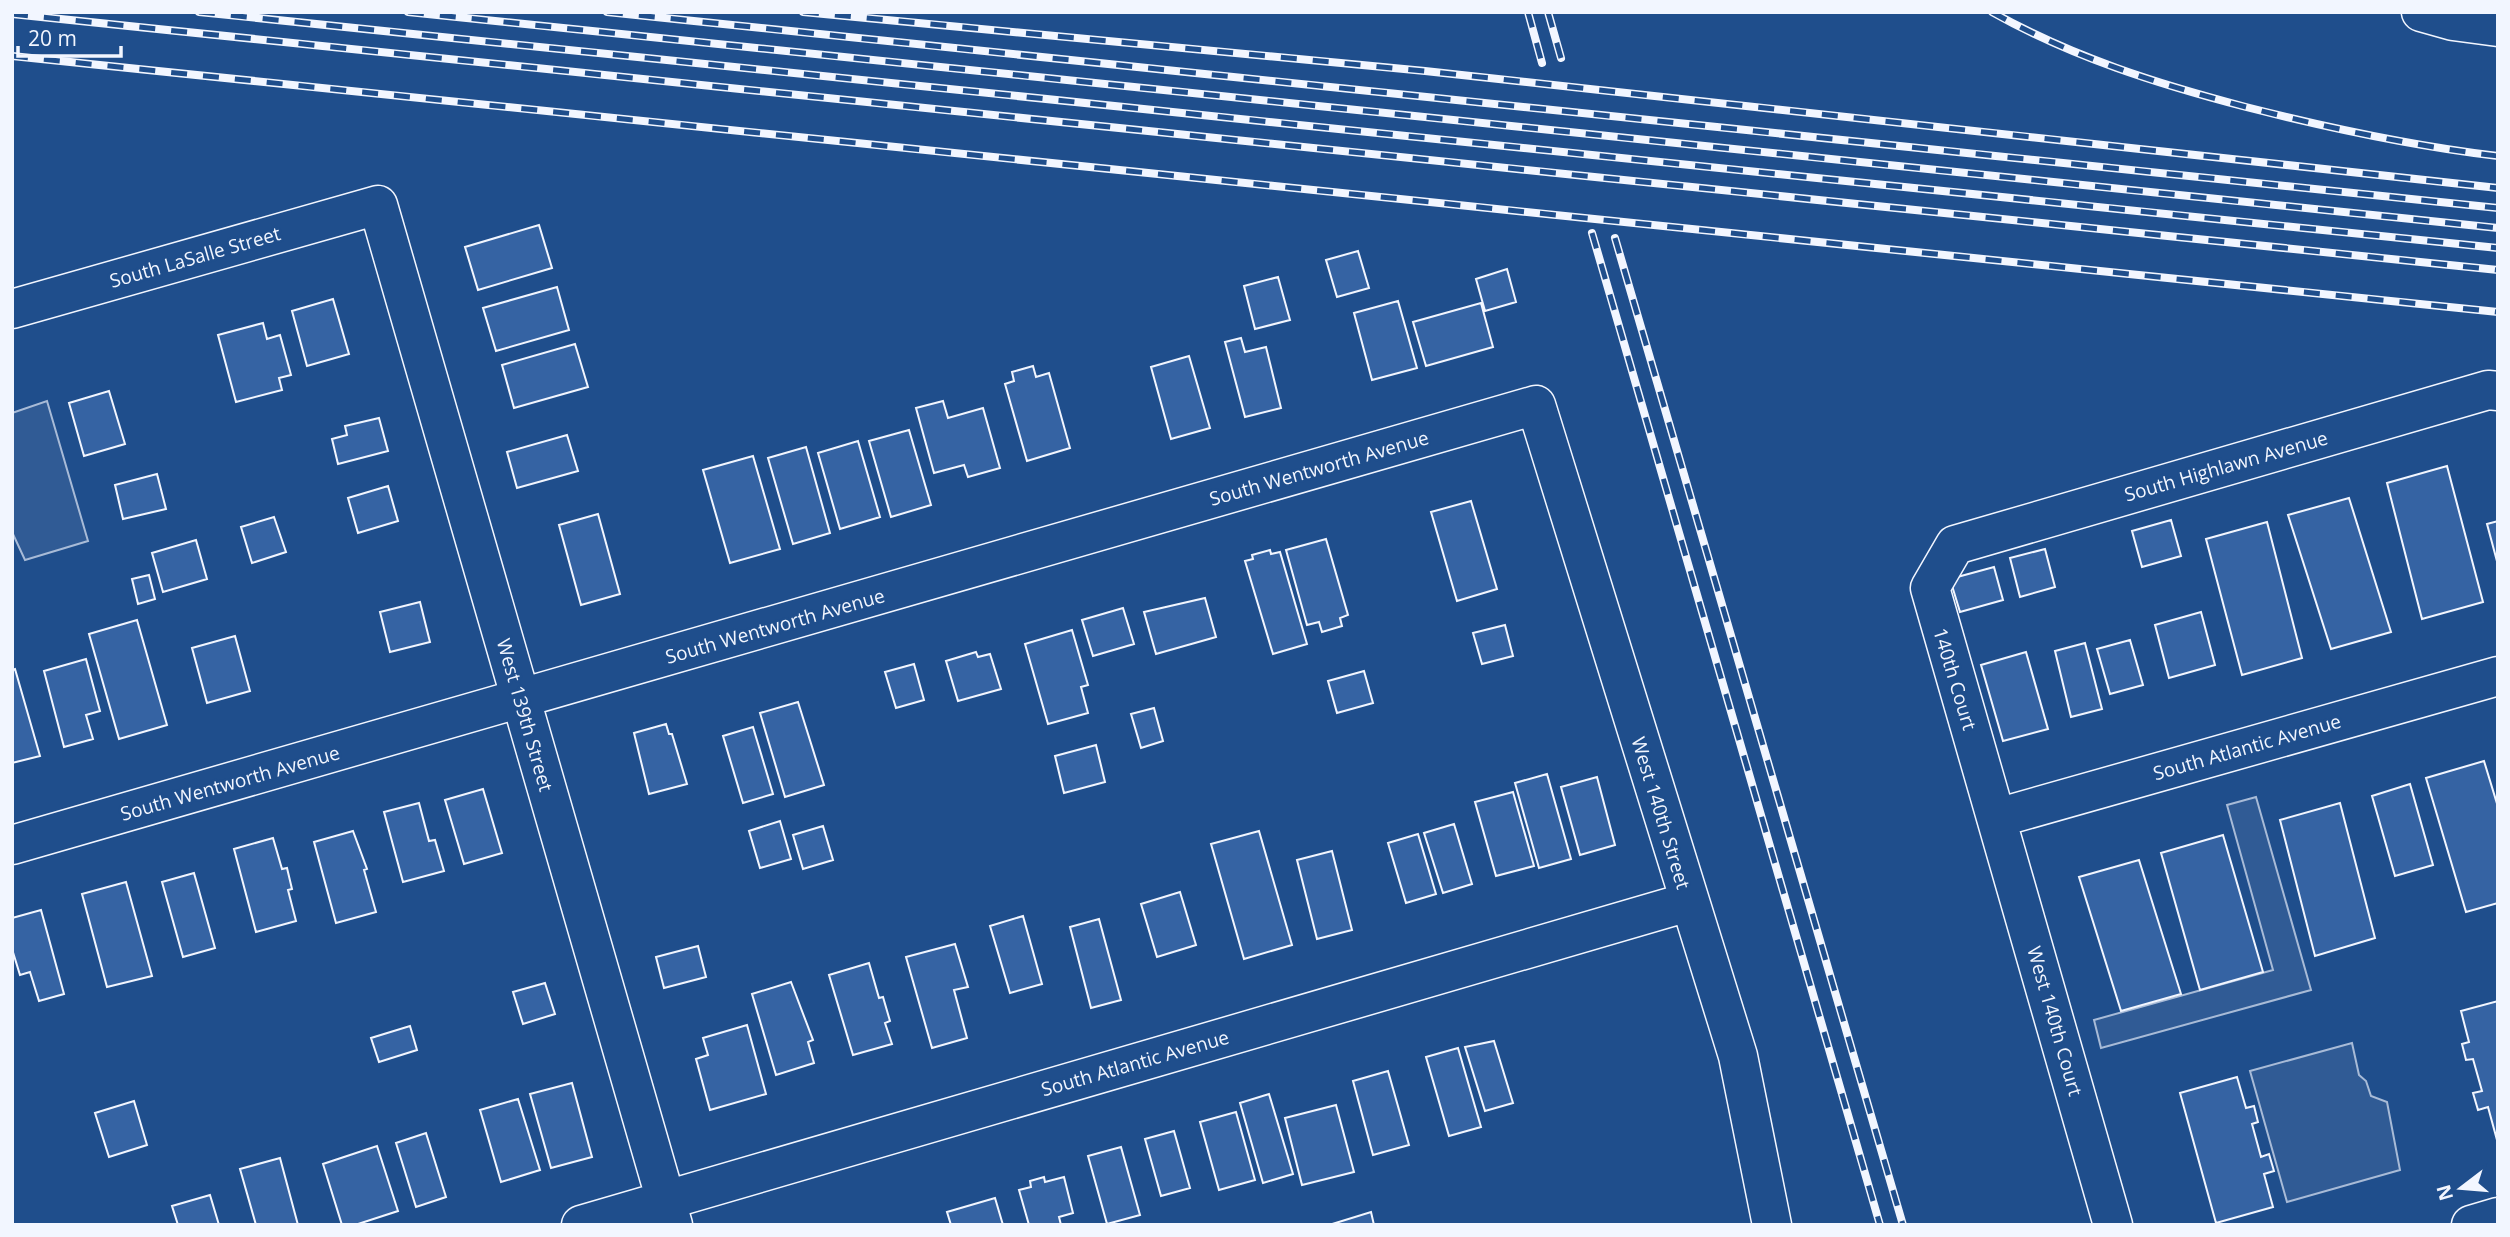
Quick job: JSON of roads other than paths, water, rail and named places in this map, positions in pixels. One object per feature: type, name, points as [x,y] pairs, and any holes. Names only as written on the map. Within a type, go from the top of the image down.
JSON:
[{"type":"street","points":[[2421,12],[2453,21],[2498,27]]},
{"type":"street","name":"South LaSalle Street","points":[[12,309],[377,205]]},
{"type":"street","name":"West 139th Street","points":[[377,205],[669,1213]]},
{"type":"street","name":"South Highlawn Avenue","points":[[1955,545],[2488,390],[2498,391]]},
{"type":"street","name":"South Wentworth Avenue","points":[[12,845],[1536,405]]},
{"type":"street","name":"West 140th Street","points":[[1536,405],[1688,902],[1738,1056],[1772,1225]]},
{"type":"street","name":"140th Court","points":[[1955,545],[1930,588],[1997,818]]},
{"type":"street","name":"South Atlantic Avenue","points":[[1997,818],[2498,676]]},
{"type":"street","name":"West 140th Court","points":[[1997,818],[2113,1225]]},
{"type":"street","name":"South Atlantic Avenue","points":[[581,1225],[669,1213],[1688,902]]},
{"type":"street","points":[[2471,1225],[2498,1217]]},
{"type":"railway","points":[[199,12],[2498,248]]},
{"type":"railway","points":[[408,12],[2498,228]]},
{"type":"railway","points":[[607,12],[2498,208]]},
{"type":"railway","points":[[803,12],[1425,71],[2498,188]]},
{"type":"railway","points":[[1528,12],[1542,63]]},
{"type":"railway","points":[[1548,12],[1561,58]]},
{"type":"railway","points":[[1992,12],[2084,56],[2213,98],[2371,136],[2498,156]]},
{"type":"railway","points":[[12,14],[2498,270]]},
{"type":"railway","points":[[12,56],[2498,312]]},
{"type":"railway","points":[[1592,233],[1880,1225]]},
{"type":"railway","points":[[1615,238],[1903,1225]]}]
